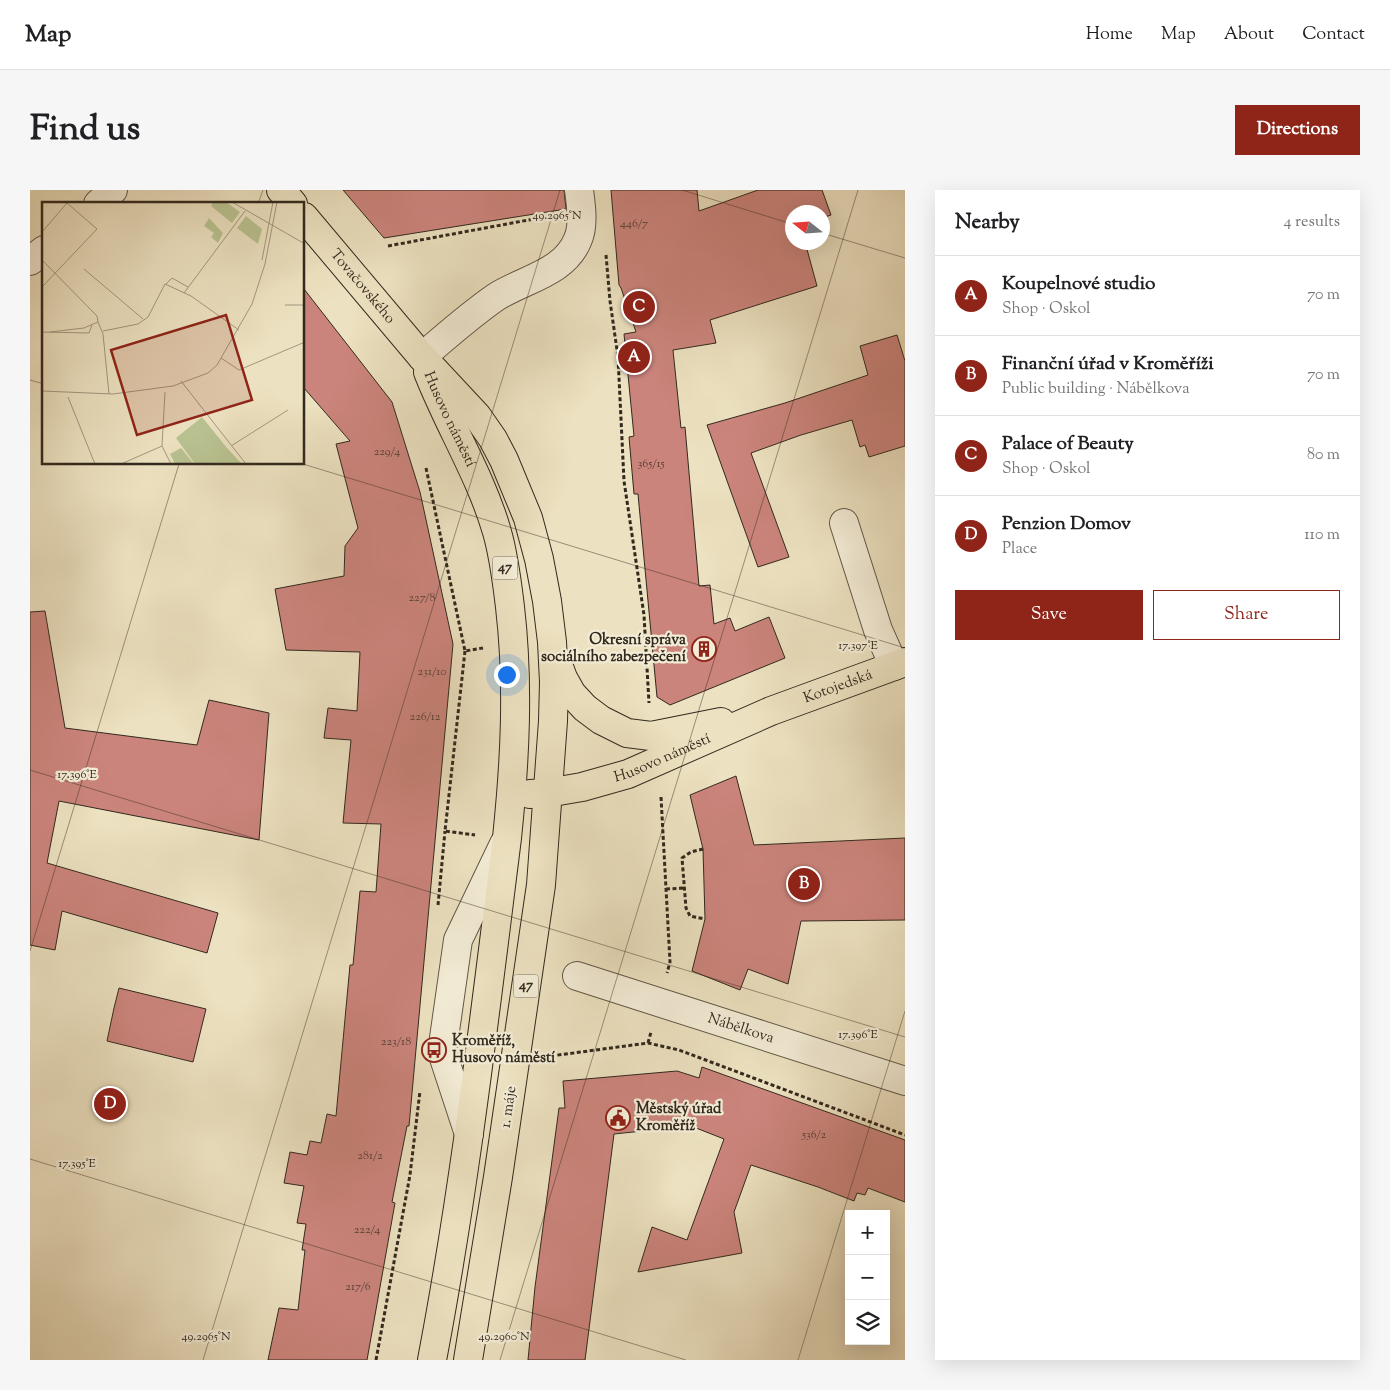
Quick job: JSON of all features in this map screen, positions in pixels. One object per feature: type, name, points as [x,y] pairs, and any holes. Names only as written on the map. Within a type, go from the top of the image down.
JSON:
[{"type":"main road","points":[[281,190],[291,202]]},
{"type":"main road","name":"Tovačovského","points":[[305,218],[422,357]]},
{"type":"main road","name":"Husovo náměstí","points":[[422,357],[477,416],[493,439],[504,460],[528,518],[547,601],[552,642],[553,720],[548,793]]},
{"type":"main road","name":"Husovo náměstí","points":[[422,357],[439,401],[485,496],[503,556],[514,645],[516,726],[512,796],[548,793],[597,783],[628,774],[771,711]]},
{"type":"main road","points":[[552,642],[556,660],[572,694],[585,708],[601,720],[627,734],[651,736],[771,711]]},
{"type":"main road","name":"Kotojedská","points":[[771,711],[899,664]]},
{"type":"main road","name":"1. máje","points":[[468,1360],[498,1178],[541,885],[548,793]]},
{"type":"main road","name":"47","points":[[432,1360],[470,1134],[512,796]]},
{"type":"street","points":[[100,202],[114,190]]},
{"type":"street","points":[[422,357],[497,296],[560,264],[572,251],[579,238],[582,222],[580,190]]},
{"type":"street","points":[[30,261],[42,252]]},
{"type":"street","points":[[844,523],[878,630],[899,664]]},
{"type":"street","points":[[470,1134],[442,1052],[458,940],[507,838]]},
{"type":"street","name":"Nábělkova","points":[[577,976],[905,1081]]},
{"type":"path","points":[[388,246],[554,215]]},
{"type":"path","points":[[606,254],[618,357],[624,481],[644,615],[650,712]]},
{"type":"path","points":[[426,468],[465,651],[438,909]]},
{"type":"path","points":[[465,651],[488,647]]},
{"type":"path","points":[[648,1043],[670,962],[661,797]]},
{"type":"path","points":[[445,831],[475,835]]},
{"type":"path","points":[[703,849],[691,852],[682,858],[686,908],[690,916],[705,919]]},
{"type":"path","points":[[666,889],[684,888]]},
{"type":"path","points":[[550,1056],[648,1043],[679,1050],[905,1134]]},
{"type":"path","points":[[376,1360],[410,1175],[420,1091]]},
{"type":"building","points":[[343,190],[564,190],[566,209],[384,238]]},
{"type":"building","points":[[611,190],[697,190],[699,211],[758,190],[822,190],[827,205],[785,205],[785,250],[807,250],[817,286],[710,320],[716,343],[673,350],[681,428],[685,427],[699,586],[710,585],[714,624],[730,618],[735,631],[769,617],[785,658],[670,705],[657,697],[638,494],[634,494],[629,437],[634,436],[624,334],[636,332],[619,285]]},
{"type":"building","points":[[305,290],[392,402],[420,492],[453,644],[409,1126],[407,1126],[392,1202],[395,1203],[367,1360],[268,1360],[279,1308],[298,1310],[305,1250],[302,1250],[306,1224],[297,1223],[304,1186],[284,1183],[290,1152],[307,1155],[310,1141],[321,1143],[327,1114],[336,1116],[350,965],[353,965],[360,891],[376,892],[381,824],[343,823],[351,740],[324,738],[328,708],[357,711],[360,652],[286,650],[275,589],[344,576],[345,546],[358,528],[336,444],[350,441],[305,389]]},
{"type":"building","points":[[897,335],[905,361],[905,446],[869,457],[865,445],[860,447],[852,420],[801,435],[751,453],[789,557],[758,567],[707,425],[785,403],[868,375],[860,346]]},
{"type":"building","points":[[45,611],[65,728],[197,745],[209,700],[269,713],[259,840],[59,801],[47,863],[218,913],[207,953],[62,911],[55,950],[30,945],[30,612]]},
{"type":"building","points":[[736,776],[754,845],[905,838],[905,920],[801,921],[788,984],[748,969],[740,990],[692,971],[705,919],[703,849],[690,795]]},
{"type":"building","points":[[119,988],[206,1009],[193,1062],[107,1041]]},
{"type":"building","points":[[702,1067],[905,1140],[905,1202],[868,1188],[865,1195],[857,1193],[854,1201],[751,1165],[734,1212],[742,1253],[638,1272],[652,1227],[687,1240],[724,1139],[691,1126],[614,1134],[585,1360],[528,1360],[535,1287],[559,1108],[565,1108],[563,1081],[677,1071],[699,1078]]},
{"type":"place","name":"Palace of Beauty","points":[[639,307]]},
{"type":"place","name":"Koupelnové studio","points":[[634,357]]},
{"type":"place","name":"Okresní správa sociálního zabezpečení","points":[[704,649]]},
{"type":"place","name":"Finanční úřad v Kroměříži","points":[[804,884]]},
{"type":"place","name":"Kroměříž, Husovo náměstí","points":[[434,1050]]},
{"type":"place","name":"Penzion Domov","points":[[110,1104]]},
{"type":"place","name":"Městský úřad Kroměříž","points":[[618,1118]]}]
